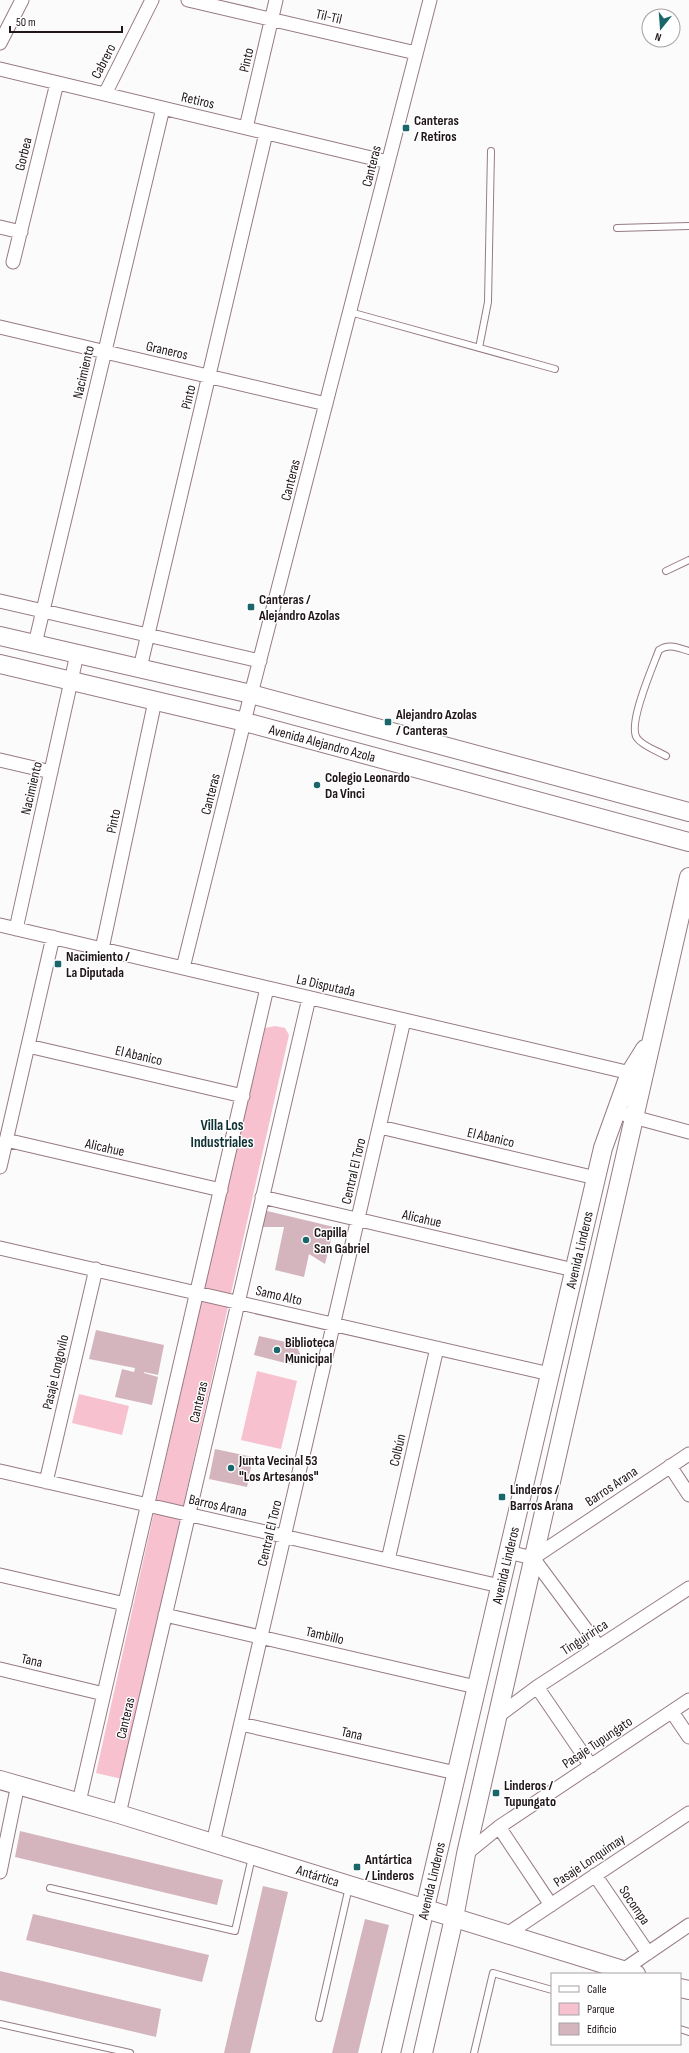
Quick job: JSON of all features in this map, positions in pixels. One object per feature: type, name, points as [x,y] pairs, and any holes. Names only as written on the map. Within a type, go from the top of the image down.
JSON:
[{"type":"street","points":[[0,43],[22,0]]},
{"type":"street","name":"Cabrero","points":[[105,94],[152,0]]},
{"type":"street","name":"Til-Til","points":[[188,0],[416,53]]},
{"type":"street","name":"Pinto","points":[[246,128],[276,0]]},
{"type":"street","name":"Canteras","points":[[183,968],[251,694],[430,0]]},
{"type":"street","name":"Retiros","points":[[0,69],[388,162]]},
{"type":"street","name":"Gorbea","points":[[13,262],[57,83]]},
{"type":"street","name":"Nacimiento","points":[[35,644],[163,108]]},
{"type":"street","name":"Pinto","points":[[140,668],[266,133]]},
{"type":"street","points":[[0,227],[21,232]]},
{"type":"street","name":"Graneros","points":[[0,327],[326,404]]},
{"type":"street","points":[[0,601],[260,661]]},
{"type":"street","name":"Avenida Alejandro Azola","points":[[0,636],[251,694],[689,812]]},
{"type":"street","name":"Nacimiento","points":[[16,929],[77,654]]},
{"type":"street","name":"Avenida Alejandro Azola","points":[[0,664],[245,722],[689,842]]},
{"type":"street","name":"Pinto","points":[[102,949],[155,700]]},
{"type":"street","points":[[0,760],[51,772]]},
{"type":"street","name":"Avenida Linderos","points":[[391,2053],[603,1148],[615,1112],[637,1074],[652,1038],[685,907],[689,877]]},
{"type":"street","name":"La Disputada","points":[[0,925],[637,1074]]},
{"type":"street","points":[[1,1162],[53,937]]},
{"type":"street","name":"Canteras","points":[[79,1802],[267,988]]},
{"type":"street","name":"Canteras","points":[[119,1814],[309,998]]},
{"type":"street","name":"Central El Toro","points":[[213,1843],[404,1020]]},
{"type":"street","name":"El Abanico","points":[[28,1046],[243,1096]]},
{"type":"street","name":"Avenida Linderos","points":[[423,2053],[454,1918],[466,1854],[634,1118],[637,1074]]},
{"type":"street","points":[[615,1112],[689,1132]]},
{"type":"street","name":"El Abanico","points":[[380,1127],[596,1178]]},
{"type":"street","name":"Alicahue","points":[[6,1140],[221,1190]]},
{"type":"street","name":"Alicahue","points":[[262,1197],[574,1270]]},
{"type":"street","name":"Samo Alto","points":[[0,1248],[550,1374]]},
{"type":"street","name":"Pasaje Longovilo","points":[[46,1482],[96,1270]]},
{"type":"street","name":"Colbún","points":[[388,1560],[437,1348]]},
{"type":"street","name":"Barros Arana","points":[[534,1558],[689,1454]]},
{"type":"street","points":[[670,1466],[689,1495]]},
{"type":"street","name":"Barros Arana","points":[[0,1471],[500,1586]]},
{"type":"street","points":[[508,1552],[534,1558],[599,1647]]},
{"type":"street","points":[[0,1575],[125,1604]]},
{"type":"street","name":"Tinguiririca","points":[[498,1716],[537,1687],[689,1588]]},
{"type":"street","name":"Tambillo","points":[[165,1614],[476,1687]]},
{"type":"street","name":"Tana","points":[[0,1669],[104,1694]]},
{"type":"street","points":[[537,1687],[591,1766]]},
{"type":"street","name":"Pasaje Tupungato","points":[[466,1854],[499,1827],[689,1700]]},
{"type":"street","points":[[672,1712],[689,1737]]},
{"type":"street","name":"Tana","points":[[241,1724],[456,1773]]},
{"type":"street","name":"Antártica","points":[[0,1780],[119,1814],[630,1972]]},
{"type":"street","points":[[0,1872],[18,1784]]},
{"type":"street","name":"Pasaje Lonquimay","points":[[507,1934],[689,1813]]},
{"type":"street","points":[[499,1827],[551,1905]]},
{"type":"street","name":"Socompa","points":[[595,1875],[648,1953]]},
{"type":"street","points":[[630,1972],[648,1953],[689,1925]]},
{"type":"lane","points":[[479,348],[488,302],[491,151]]},
{"type":"lane","points":[[617,228],[689,226]]},
{"type":"lane","points":[[350,312],[555,369]]},
{"type":"lane","points":[[666,571],[689,560]]},
{"type":"lane","points":[[666,756],[638,740],[635,735],[634,727],[636,716],[659,650],[664,646],[674,646],[689,651]]},
{"type":"lane","points":[[50,1888],[235,1931],[253,1855]]},
{"type":"lane","points":[[319,2018],[349,1885]]},
{"type":"lane","points":[[474,2053],[493,1973],[551,1990]]},
{"type":"lane","points":[[0,2024],[130,2053]]},
{"type":"green space","points":[[275,1026],[285,1028],[289,1035],[122,1779],[96,1773],[205,1283],[265,1028]]},
{"type":"green space","points":[[257,1371],[297,1381],[281,1449],[241,1440]]},
{"type":"green space","points":[[79,1394],[129,1406],[122,1435],[72,1423]]},
{"type":"building","name":"Capilla San Gabriel","points":[[263,1210],[334,1227],[325,1264],[309,1254],[304,1277],[275,1270],[284,1227],[259,1227]]},
{"type":"building","points":[[96,1330],[164,1345],[158,1375],[144,1372],[158,1377],[152,1405],[115,1397],[122,1369],[134,1372],[135,1368],[89,1359]]},
{"type":"building","name":"Biblioteca Municipal","points":[[259,1336],[299,1345],[298,1349],[301,1356],[295,1357],[293,1365],[254,1355]]},
{"type":"building","name":"Junta Vecinal 53 \"Los Artesanos\"","points":[[215,1449],[253,1457],[247,1487],[209,1479]]},
{"type":"building","points":[[20,1831],[223,1880],[217,1905],[15,1857]]},
{"type":"building","points":[[263,1886],[288,1892],[250,2053],[224,2053]]},
{"type":"building","points":[[33,1914],[209,1955],[202,1982],[26,1940]]},
{"type":"building","points":[[365,1919],[389,1925],[358,2053],[332,2053]]},
{"type":"building","points":[[0,1971],[161,2009],[156,2037],[0,2000]]},
{"type":"place","name":"Canteras / Retiros","points":[[406,128]]},
{"type":"place","name":"Canteras / Alejandro Azolas","points":[[251,607]]},
{"type":"place","name":"Alejandro Azolas / Canteras","points":[[388,722]]},
{"type":"place","name":"Colegio Leonardo Da Vinci","points":[[317,785]]},
{"type":"place","name":"Nacimiento / La Diputada","points":[[58,964]]},
{"type":"place","name":"Capilla San Gabriel","points":[[306,1240]]},
{"type":"place","name":"Biblioteca Municipal","points":[[277,1350]]},
{"type":"place","name":"Junta Vecinal 53 \"Los Artesanos\"","points":[[231,1468]]},
{"type":"place","name":"Linderos / Barros Arana","points":[[502,1497]]},
{"type":"place","name":"Linderos / Tupungato","points":[[496,1793]]},
{"type":"place","name":"Antártica / Linderos","points":[[357,1867]]},
{"type":"district","name":"Villa Los Industriales","points":[[222,1134]]}]
